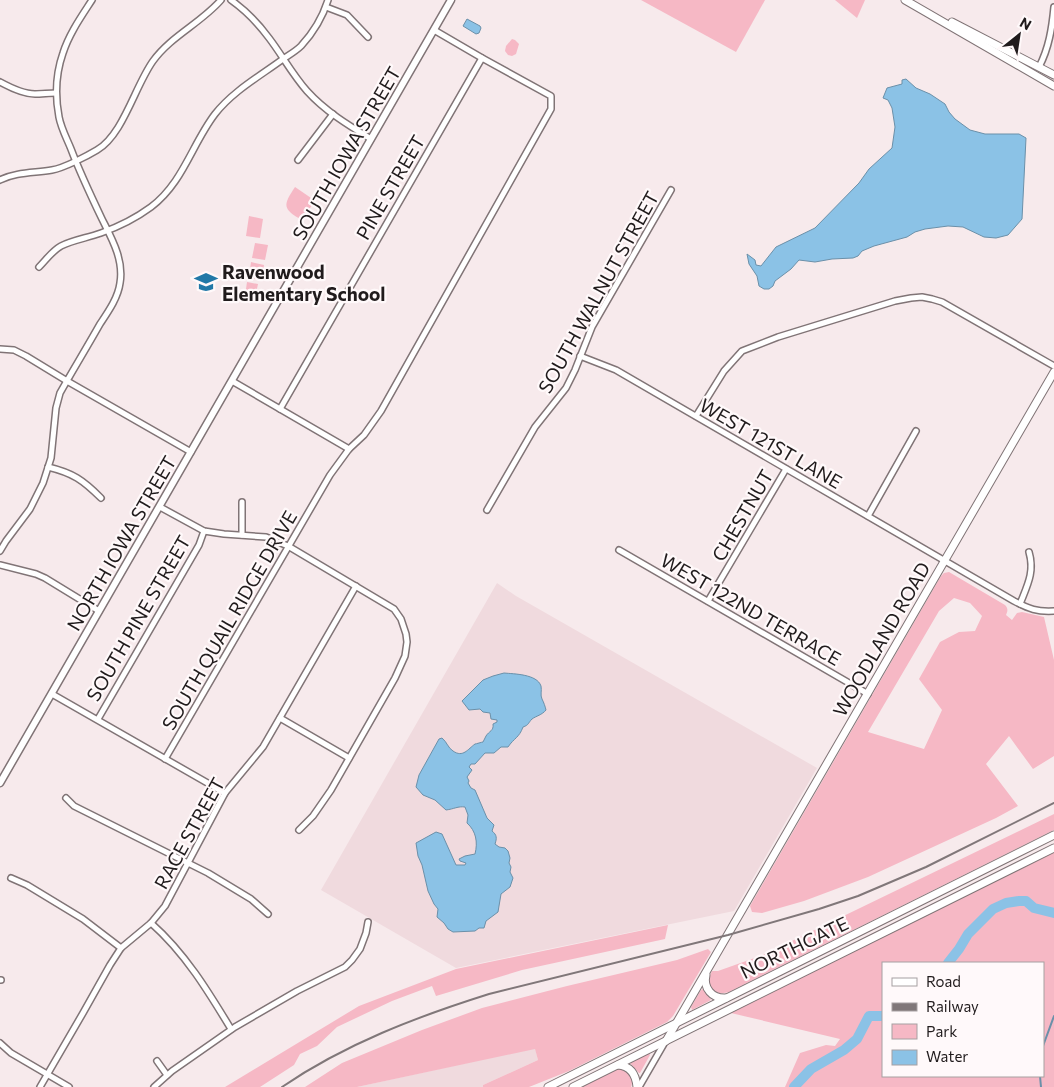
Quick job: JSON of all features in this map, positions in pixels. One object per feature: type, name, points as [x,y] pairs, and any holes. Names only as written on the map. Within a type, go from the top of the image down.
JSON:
[{"type":"main road","points":[[906,0],[1054,75]]},
{"type":"main road","points":[[906,0],[1054,86]]},
{"type":"main road","name":"WOODLAND ROAD","points":[[666,1041],[1054,372]]},
{"type":"main road","name":"NORTHGATE","points":[[548,1087],[1054,835]]},
{"type":"main road","name":"NORTHGATE","points":[[573,1087],[1054,848]]},
{"type":"main road","points":[[707,972],[705,982],[708,991],[720,999],[726,998]]},
{"type":"main road","points":[[618,1065],[623,1065],[630,1070],[636,1078],[638,1087]]},
{"type":"street","points":[[0,551],[30,509],[43,483],[52,449],[57,401],[60,393],[113,302],[120,284],[121,272],[115,245],[91,195],[59,118],[56,93],[57,78],[63,52],[74,29],[92,0]]},
{"type":"street","points":[[0,180],[12,175],[54,170],[105,145],[118,129],[144,75],[162,50],[207,14],[221,0]]},
{"type":"street","points":[[231,0],[258,24],[306,90],[322,106],[344,123],[372,139]]},
{"type":"street","points":[[39,267],[59,247],[108,230],[143,212],[161,199],[179,176],[208,123],[216,113],[233,95],[300,47],[316,25],[328,0]]},
{"type":"street","name":"SOUTH IOWA STREET","points":[[191,452],[451,0]]},
{"type":"street","points":[[326,7],[347,15],[368,37]]},
{"type":"street","points":[[1039,67],[1047,47],[1054,7]]},
{"type":"street","points":[[434,30],[482,58]]},
{"type":"street","name":"PINE STREET","points":[[280,409],[482,58]]},
{"type":"street","name":"SOUTH QUAIL RIDGE DRIVE","points":[[165,759],[318,495],[339,462],[364,435],[381,411],[551,109],[551,96],[482,58]]},
{"type":"street","points":[[0,82],[27,93],[56,93]]},
{"type":"street","points":[[298,160],[333,114]]},
{"type":"street","name":"SOUTH WALNUT STREET","points":[[487,510],[535,427],[566,388],[592,328],[671,190]]},
{"type":"street","points":[[696,416],[724,371],[742,351],[778,337],[895,301],[911,298],[932,299],[942,302],[1054,366]]},
{"type":"street","name":"NORTH IOWA STREET","points":[[0,349],[14,350],[31,359],[191,452],[0,782]]},
{"type":"street","name":"WEST 121ST LANE","points":[[580,356],[616,370],[1027,608],[1041,612],[1054,611]]},
{"type":"street","points":[[232,381],[349,449]]},
{"type":"street","points":[[868,516],[916,431]]},
{"type":"street","points":[[48,467],[62,470],[77,477],[101,498]]},
{"type":"street","name":"CHESTNUT","points":[[708,601],[786,469]]},
{"type":"street","points":[[242,502],[242,535]]},
{"type":"street","points":[[160,506],[204,531],[266,537],[288,546],[394,609],[401,620],[406,634],[405,656],[395,678],[331,790],[313,816],[299,830]]},
{"type":"street","name":"SOUTH PINE STREET","points":[[98,719],[199,545],[204,531]]},
{"type":"street","name":"WEST 122ND TERRACE","points":[[619,550],[868,694]]},
{"type":"street","points":[[1020,604],[1032,570],[1029,552]]},
{"type":"street","points":[[0,565],[45,578],[99,611]]},
{"type":"street","name":"RACE STREET","points":[[40,1087],[121,948],[151,923],[165,906],[225,793],[263,747],[356,586]]},
{"type":"street","points":[[52,694],[225,793]]},
{"type":"street","points":[[280,718],[349,758]]},
{"type":"street","points":[[66,798],[74,806],[208,872],[251,899],[268,914]]},
{"type":"street","points":[[11,878],[27,885],[83,919],[121,948]]},
{"type":"street","points":[[154,1087],[167,1075],[231,1029],[345,966],[360,949],[368,922]]},
{"type":"street","points":[[151,923],[186,960],[231,1029]]},
{"type":"street","points":[[638,1087],[666,1041]]},
{"type":"street","points":[[0,1043],[11,1053],[69,1087]]},
{"type":"street","points":[[157,1061],[167,1075]]},
{"type":"shaded area","points":[[497,583],[516,596],[817,768],[734,911],[456,968],[321,890]]},
{"type":"shaded area","points":[[535,1048],[538,1060],[483,1085],[483,1087],[357,1087]]},
{"type":"green space","points":[[641,0],[765,0],[736,52]]},
{"type":"green space","points":[[835,0],[865,0],[857,18]]},
{"type":"green space","points":[[512,39],[519,44],[516,54],[512,56],[508,55],[505,51],[506,46]]},
{"type":"green space","points":[[295,187],[314,200],[302,220],[291,213],[286,206],[288,198]]},
{"type":"green space","points":[[249,216],[263,219],[260,238],[246,236]]},
{"type":"green space","points":[[255,243],[268,245],[265,260],[252,258]]},
{"type":"green space","points":[[251,262],[264,265],[261,280],[249,278]]},
{"type":"green space","points":[[247,282],[258,284],[255,298],[245,296]]},
{"type":"green space","points":[[949,572],[1005,605],[1007,607],[1006,615],[1012,620],[1017,613],[1022,612],[1044,617],[1054,660],[1054,756],[1033,769],[1009,736],[986,764],[1018,806],[868,877],[804,901],[762,913],[752,912],[750,906],[944,573]],"holes":[[[954,598],[970,603],[982,616],[975,631],[959,632],[940,642],[919,679],[942,710],[924,749],[868,732],[939,611]]]},
{"type":"green space","points":[[1054,814],[1054,830],[729,992],[719,993],[712,989],[709,981],[712,971],[718,971],[763,955]]},
{"type":"green space","points":[[1054,848],[1054,1087],[785,1087],[800,1053],[826,1045],[835,1046],[840,1039],[731,1013]]},
{"type":"green space","points":[[668,925],[665,939],[522,970],[436,996],[432,986],[392,1001],[337,1027],[317,1046],[300,1054],[294,1065],[260,1087],[225,1087],[359,1006],[456,969]]},
{"type":"green space","points":[[708,949],[711,952],[673,1016],[667,1022],[569,1071],[529,1087],[483,1087],[483,1085],[538,1060],[535,1049],[357,1087],[305,1087],[342,1063],[482,1008],[677,960]]},
{"type":"green space","points":[[703,989],[711,1000],[692,1010],[691,1007]]},
{"type":"green space","points":[[649,1053],[650,1055],[639,1073],[630,1063]]},
{"type":"green space","points":[[617,1069],[629,1074],[632,1080],[631,1087],[580,1087],[612,1071]]},
{"type":"water","points":[[467,19],[480,26],[479,33],[476,34],[463,26]]},
{"type":"water","points":[[906,79],[916,88],[930,94],[945,104],[955,119],[970,130],[985,134],[1019,134],[1026,138],[1022,219],[1008,235],[996,238],[984,237],[963,227],[948,226],[915,232],[907,237],[862,251],[853,258],[815,262],[799,260],[791,269],[775,281],[769,289],[759,286],[757,276],[749,264],[747,254],[755,260],[756,265],[761,266],[776,247],[815,228],[859,183],[869,169],[892,148],[895,127],[892,108],[888,100],[883,98],[887,88],[902,84],[902,80]]},
{"type":"water","points":[[504,673],[525,675],[539,682],[541,697],[546,710],[523,727],[520,734],[508,747],[501,747],[494,753],[485,753],[475,764],[471,764],[469,767],[472,770],[467,777],[468,783],[475,790],[487,818],[494,825],[492,831],[496,837],[495,844],[508,851],[510,872],[513,878],[510,887],[501,894],[498,912],[486,921],[484,928],[479,928],[475,931],[453,932],[437,917],[438,909],[428,891],[416,843],[436,832],[442,834],[456,865],[465,865],[466,863],[459,859],[475,854],[476,837],[467,823],[468,815],[465,807],[446,810],[435,800],[423,795],[416,787],[419,775],[439,739],[442,738],[451,750],[460,754],[475,744],[483,742],[497,720],[491,719],[490,713],[483,712],[480,709],[469,710],[462,701],[483,680]]},
{"type":"waterway","points":[[949,962],[968,934],[993,909],[1006,903],[1026,901],[1034,908],[1054,913]]},
{"type":"waterway","points":[[794,1087],[811,1069],[844,1050],[857,1039],[869,1016],[882,1016]]},
{"type":"waterway","points":[[1044,1043],[1054,1016]]},
{"type":"waterway","points":[[1040,1077],[1041,1087]]},
{"type":"railway","points":[[282,1087],[331,1058],[382,1033],[489,994],[728,935],[858,896],[926,867],[1054,803]]},
{"type":"place","name":"Ravenwood Elementary School","points":[[206,282]]}]
